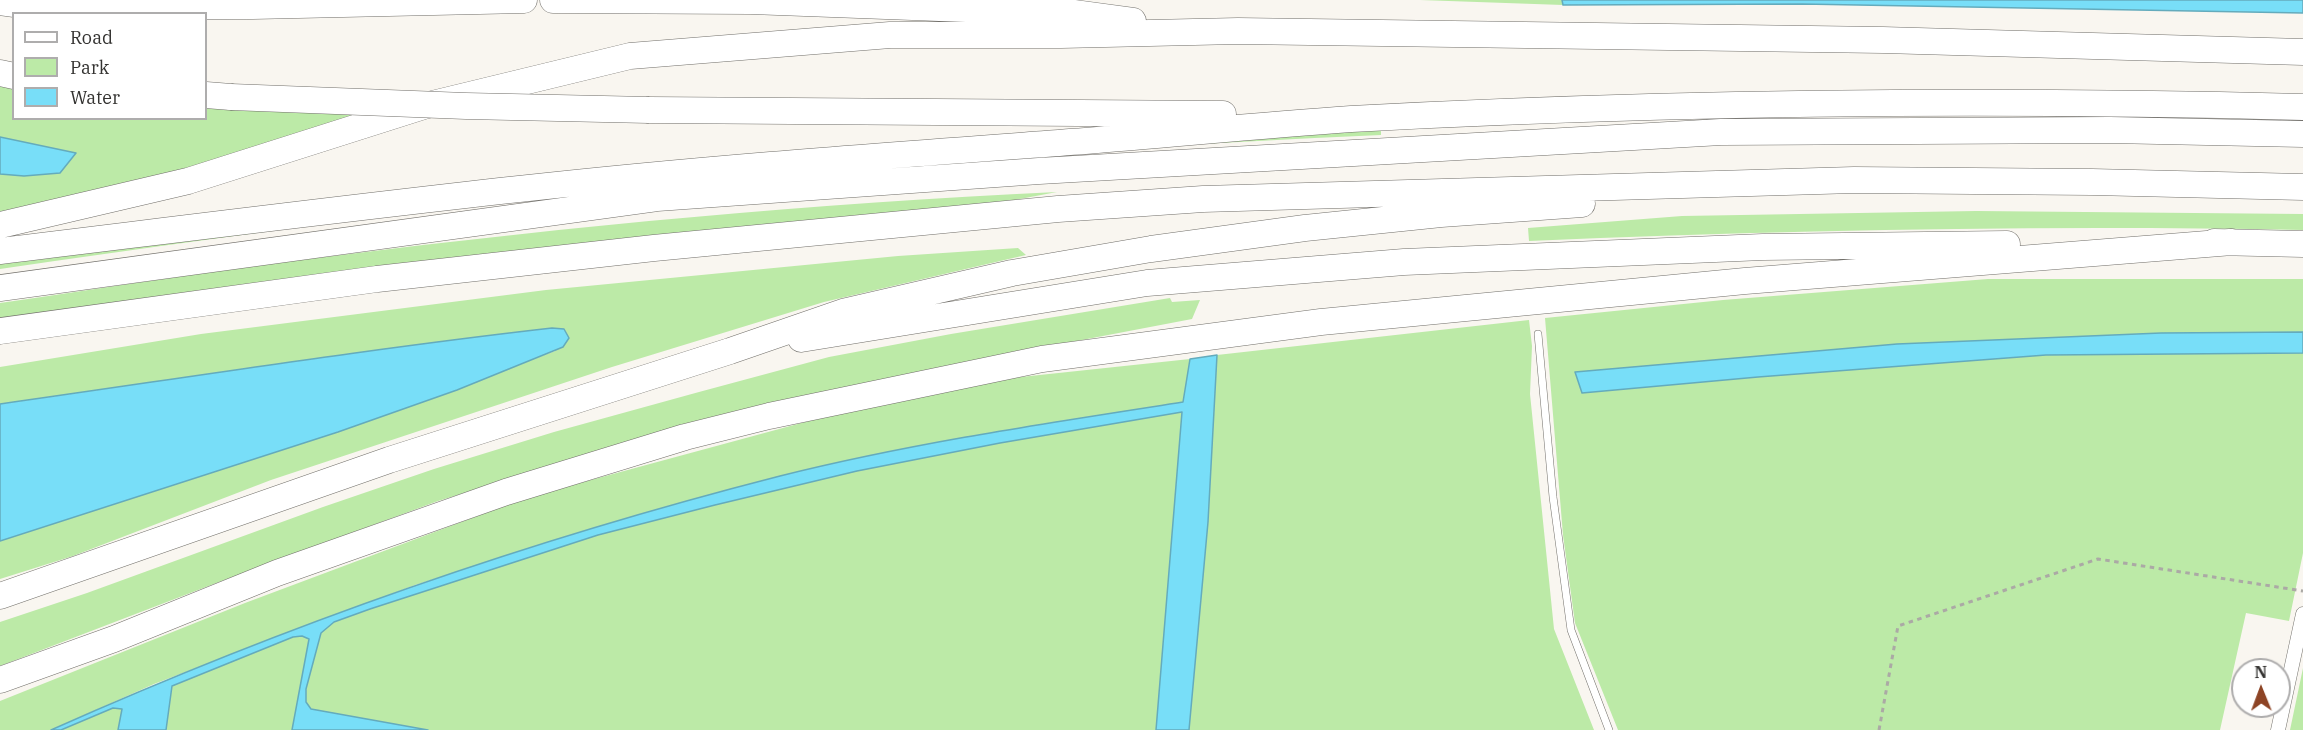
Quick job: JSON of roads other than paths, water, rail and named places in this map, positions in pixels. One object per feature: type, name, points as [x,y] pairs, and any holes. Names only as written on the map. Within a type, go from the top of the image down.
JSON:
[{"type":"highway","points":[[0,2],[35,7],[241,6],[524,0]]},
{"type":"highway","points":[[553,0],[752,1],[1074,13],[1221,31]]},
{"type":"highway","points":[[0,225],[188,181],[424,106],[630,56],[890,35],[1061,35],[1221,31],[1883,40],[2303,52]]},
{"type":"highway","points":[[207,95],[466,106],[649,110],[1202,113],[1353,119]]},
{"type":"highway","points":[[0,251],[543,186],[750,167],[1126,138],[1193,130],[1353,119],[1669,106],[2116,103],[2303,107]]},
{"type":"highway","points":[[0,288],[657,198],[1027,172],[1721,132],[2110,130],[2303,135]]},
{"type":"highway","points":[[0,596],[390,460],[843,312],[1012,273],[1151,249],[1305,228],[1441,214],[1633,200],[1854,180]]},
{"type":"highway","points":[[0,331],[377,279],[654,248],[1058,209],[1253,196],[1854,180],[2303,187]]},
{"type":"highway","points":[[729,351],[1147,283],[1404,262],[1763,247],[2232,242],[2303,244]]},
{"type":"highway","points":[[0,680],[114,639],[277,573],[506,492],[685,437],[1042,359],[1392,315],[1757,280],[2232,242]]},
{"type":"street","points":[[2278,730],[2303,614]]},
{"type":"lane","points":[[1538,334],[1553,497],[1571,630],[1609,730]]},
{"type":"water","points":[[1562,0],[2303,0],[2303,13],[1802,4],[1563,5]]},
{"type":"water","points":[[0,137],[76,153],[60,173],[24,176],[0,174]]},
{"type":"water","points":[[552,328],[564,329],[569,338],[563,347],[457,390],[338,432],[0,541],[0,404],[345,354]]},
{"type":"water","points":[[2303,332],[2303,353],[2046,355],[1582,393],[1575,372],[1897,344],[2161,333]]},
{"type":"water","points":[[1217,355],[1208,522],[1189,730],[1156,730],[1182,412],[1000,443],[857,471],[598,535],[370,609],[334,622],[321,633],[306,689],[306,702],[311,709],[428,730],[292,730],[309,639],[302,636],[293,637],[172,686],[166,730],[118,730],[122,709],[113,708],[61,730],[51,730],[319,620],[501,557],[687,501],[780,476],[880,453],[980,434],[1183,402],[1190,359]]}]
